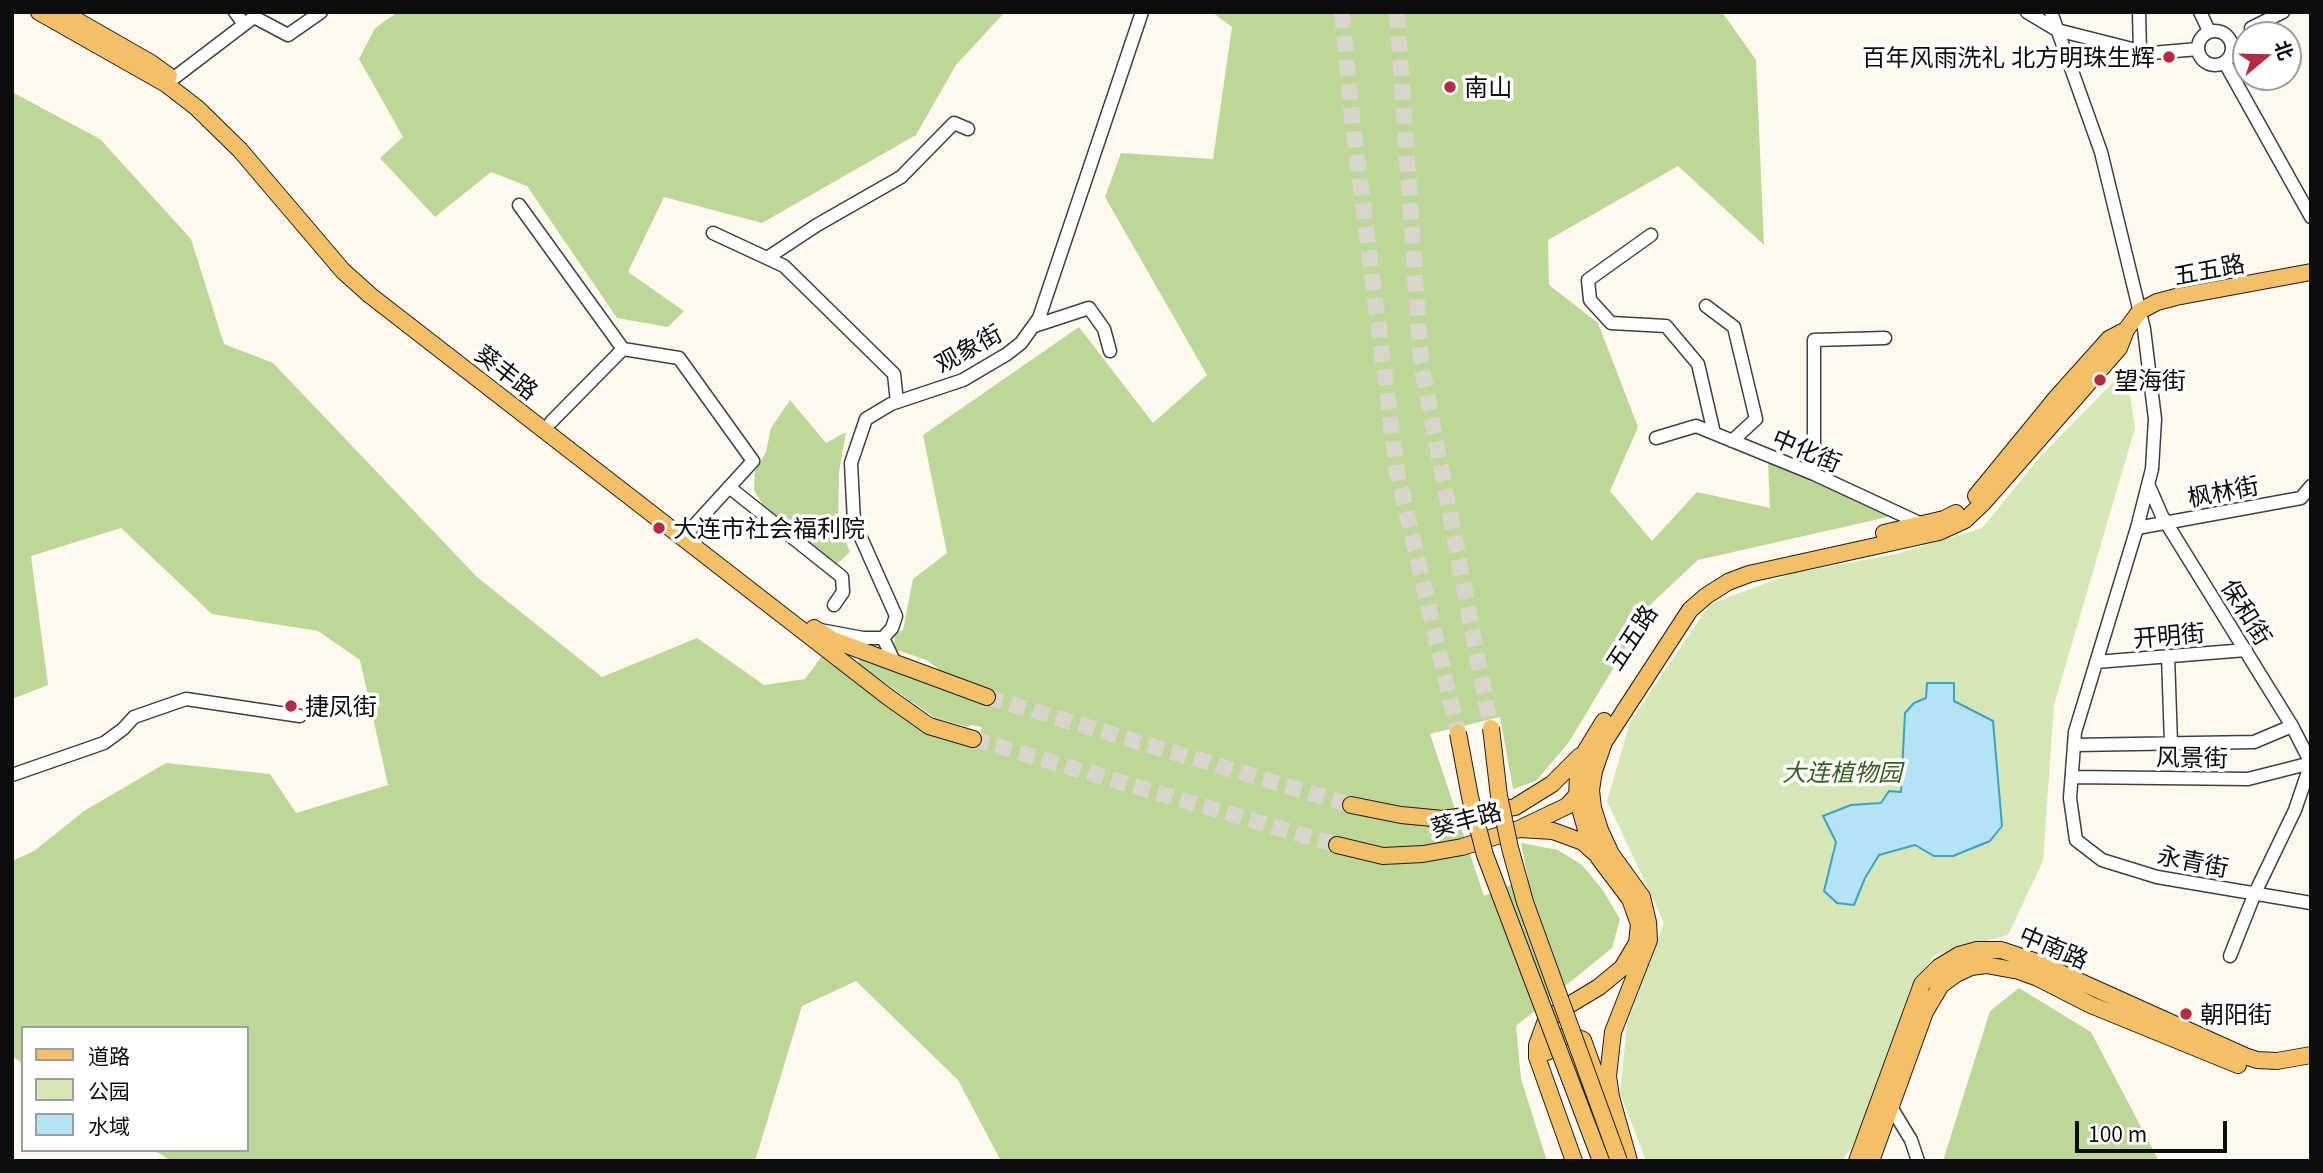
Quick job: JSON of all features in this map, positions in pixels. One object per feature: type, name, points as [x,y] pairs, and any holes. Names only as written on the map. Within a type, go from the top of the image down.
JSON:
[{"type":"main road","name":"葵丰路","points":[[39,12],[170,81],[215,111],[243,139],[339,252],[366,278],[818,630],[833,640],[987,697]]},
{"type":"main road","name":"葵丰路","points":[[62,12],[151,63],[240,150],[343,271],[371,296],[888,697],[929,726],[973,739]]},
{"type":"main road","name":"五五路","points":[[1629,1161],[1611,1097],[1609,1059],[1613,1032],[1649,940],[1642,897],[1611,854],[1593,808],[1591,790],[1604,742],[1690,610],[1728,582],[1749,574],[1939,532],[1965,520],[2119,348],[2126,330],[2140,311],[2157,302],[2311,272]]},
{"type":"main road","name":"五五路","points":[[1572,802],[1585,751],[1676,610],[1710,581],[1741,565],[1944,519],[1968,504],[2109,339],[2126,330]]},
{"type":"main road","points":[[1492,728],[1499,796],[1525,902],[1619,1161]]},
{"type":"main road","points":[[1458,733],[1470,797],[1485,855],[1601,1161]]},
{"type":"main road","name":"葵丰路","points":[[1351,804],[1401,815],[1443,819],[1515,807],[1552,784],[1585,751]]},
{"type":"main road","points":[[1519,828],[1536,813],[1572,802],[1594,771]]},
{"type":"main road","points":[[1572,802],[1599,858],[1630,899],[1639,923],[1637,943],[1622,968],[1545,1023],[1537,1045],[1541,1070],[1574,1161]]},
{"type":"main road","points":[[1515,807],[1536,813]]},
{"type":"main road","points":[[1581,816],[1601,830]]},
{"type":"main road","name":"葵丰路","points":[[1337,845],[1383,856],[1423,854],[1462,846],[1519,828],[1553,831],[1583,842],[1599,858]]},
{"type":"main road","name":"中南路","points":[[1857,1161],[1922,984],[1938,967],[1959,955],[1977,950],[2001,950],[2034,961],[2257,1060],[2311,1055]]},
{"type":"main road","points":[[1871,1161],[1934,993],[1956,974],[1971,967],[1986,965],[2019,971],[2091,1005],[2243,1067],[2273,1071],[2311,1065]]},
{"type":"main road","points":[[1541,1070],[1546,1052],[1563,1037],[1571,1035],[1583,1040],[1603,1100],[1623,1144]]},
{"type":"main road","points":[[2290,1059],[2311,1047]]},
{"type":"street","points":[[235,12],[244,24]]},
{"type":"street","points":[[170,81],[254,17],[288,35],[321,12]]},
{"type":"street","name":"观象街","points":[[883,638],[896,616],[854,522],[851,463],[866,419],[897,402],[963,380],[1007,354],[1021,343],[1034,326],[1039,318],[1142,12]]},
{"type":"street","points":[[2027,12],[2057,30],[2146,52],[2197,49]]},
{"type":"street","points":[[2051,12],[2101,152],[2140,311],[2155,419],[2152,469],[2076,732],[2072,777]]},
{"type":"street","points":[[2139,12],[2146,52]]},
{"type":"street","points":[[2200,12],[2209,31]]},
{"type":"street","points":[[2265,21],[2283,12]]},
{"type":"street","points":[[2232,32],[2209,31],[2203,35],[2197,49],[2200,58],[2207,64],[2216,66],[2225,63],[2232,52]]},
{"type":"street","points":[[2225,63],[2311,217]]},
{"type":"street","points":[[766,258],[901,177],[954,123],[968,129]]},
{"type":"street","points":[[519,205],[623,349],[679,358],[753,461],[690,530]]},
{"type":"street","points":[[713,233],[784,266],[894,374],[897,402]]},
{"type":"street","points":[[1651,234],[1588,280],[1590,300],[1611,323],[1666,326],[1698,364],[1714,433]]},
{"type":"street","points":[[1706,306],[1734,327],[1756,419],[1732,441]]},
{"type":"street","points":[[1034,326],[1089,308],[1104,328],[1110,351]]},
{"type":"street","points":[[1814,474],[1814,340],[1885,338]]},
{"type":"street","points":[[551,422],[623,349]]},
{"type":"street","name":"中化街","points":[[1656,439],[1696,426],[1814,474],[1939,532]]},
{"type":"street","name":"保和街","points":[[2148,484],[2167,523],[2292,726],[2311,763]]},
{"type":"street","name":"枫林街","points":[[2137,528],[2301,498],[2311,486]]},
{"type":"street","points":[[729,487],[842,577],[843,592],[834,605]]},
{"type":"street","points":[[818,630],[863,638],[883,638],[895,663]]},
{"type":"street","name":"开明街","points":[[2096,662],[2246,650]]},
{"type":"street","points":[[2168,656],[2171,743]]},
{"type":"street","points":[[12,775],[104,743],[134,717],[186,699],[300,716]]},
{"type":"street","points":[[2074,745],[2254,742],[2292,726]]},
{"type":"street","points":[[2230,956],[2255,893],[2295,810],[2311,763]]},
{"type":"street","name":"风景街","points":[[2072,777],[2248,779],[2311,763]]},
{"type":"street","name":"永青街","points":[[2072,777],[2070,798],[2076,840],[2102,860],[2157,877],[2311,902]]},
{"type":"street","points":[[1891,1107],[1911,1140],[1918,1161]]},
{"type":"green space","points":[[398,12],[1005,12],[956,65],[916,135],[762,223],[664,197],[628,272],[684,311],[668,327],[617,318],[527,186],[491,172],[435,217],[380,158],[403,137],[359,59],[375,28]]},
{"type":"green space","points":[[1212,12],[1722,12],[1756,60],[1764,245],[1678,166],[1548,240],[1549,285],[1598,323],[1638,427],[1610,491],[1652,541],[1697,492],[1770,508],[1768,462],[1892,516],[1698,560],[1653,602],[1569,742],[1536,781],[1513,789],[1500,717],[1430,734],[1484,896],[1528,878],[1521,843],[1558,850],[1582,865],[1602,889],[1620,919],[1612,948],[1516,1026],[1521,1079],[1547,1161],[1001,1161],[958,1080],[856,981],[802,1006],[755,1161],[171,1161],[157,1152],[248,1152],[248,1026],[21,1026],[21,1063],[12,1056],[12,861],[34,851],[84,811],[166,763],[270,774],[296,813],[388,785],[360,660],[318,631],[212,614],[121,528],[31,556],[48,685],[12,699],[12,92],[100,139],[191,239],[224,344],[273,363],[477,577],[602,677],[697,638],[764,685],[805,679],[822,656],[924,729],[977,744],[982,727],[968,727],[935,718],[858,664],[859,659],[989,704],[995,691],[944,673],[926,660],[894,649],[895,633],[903,630],[913,579],[947,553],[923,435],[1079,327],[1153,423],[1207,375],[1105,197],[1121,153],[1213,159],[1232,27]]},
{"type":"green space","name":"大连植物园","points":[[2126,369],[2135,428],[2054,705],[2043,861],[2008,935],[1935,955],[1911,986],[1861,1133],[1842,1161],[1646,1161],[1620,1094],[1627,1024],[1664,923],[1607,801],[1630,722],[1710,604],[1793,573],[1896,554],[1982,528],[2040,457]]},
{"type":"green space","points":[[790,400],[826,443],[846,432],[839,472],[838,522],[850,552],[837,564],[764,507],[754,490],[755,471],[766,452],[771,428]]},
{"type":"green space","points":[[2019,988],[2091,1032],[2159,1161],[1943,1161],[1990,1011]]},
{"type":"water","points":[[1927,683],[1954,683],[1954,701],[1993,721],[2002,826],[1990,841],[1953,856],[1934,856],[1915,845],[1879,855],[1865,878],[1854,905],[1837,903],[1824,891],[1836,842],[1823,816],[1851,805],[1881,803],[1889,791],[1901,792],[1905,713],[1914,703],[1926,698]]},
{"type":"tunnel","points":[[1342,12],[1352,118],[1397,471],[1458,733]]},
{"type":"tunnel","points":[[1397,12],[1421,363],[1491,728]]},
{"type":"tunnel","points":[[987,697],[1351,805]]},
{"type":"tunnel","points":[[973,739],[1337,845]]},
{"type":"place","name":"百年风雨洗礼 北方明珠生辉","points":[[2169,57]]},
{"type":"place","name":"南山","points":[[1450,87]]},
{"type":"place","name":"望海街","points":[[2100,380]]},
{"type":"place","name":"大连市社会福利院","points":[[659,528]]},
{"type":"place","name":"捷凤街","points":[[291,706]]},
{"type":"place","name":"朝阳街","points":[[2186,1014]]}]
